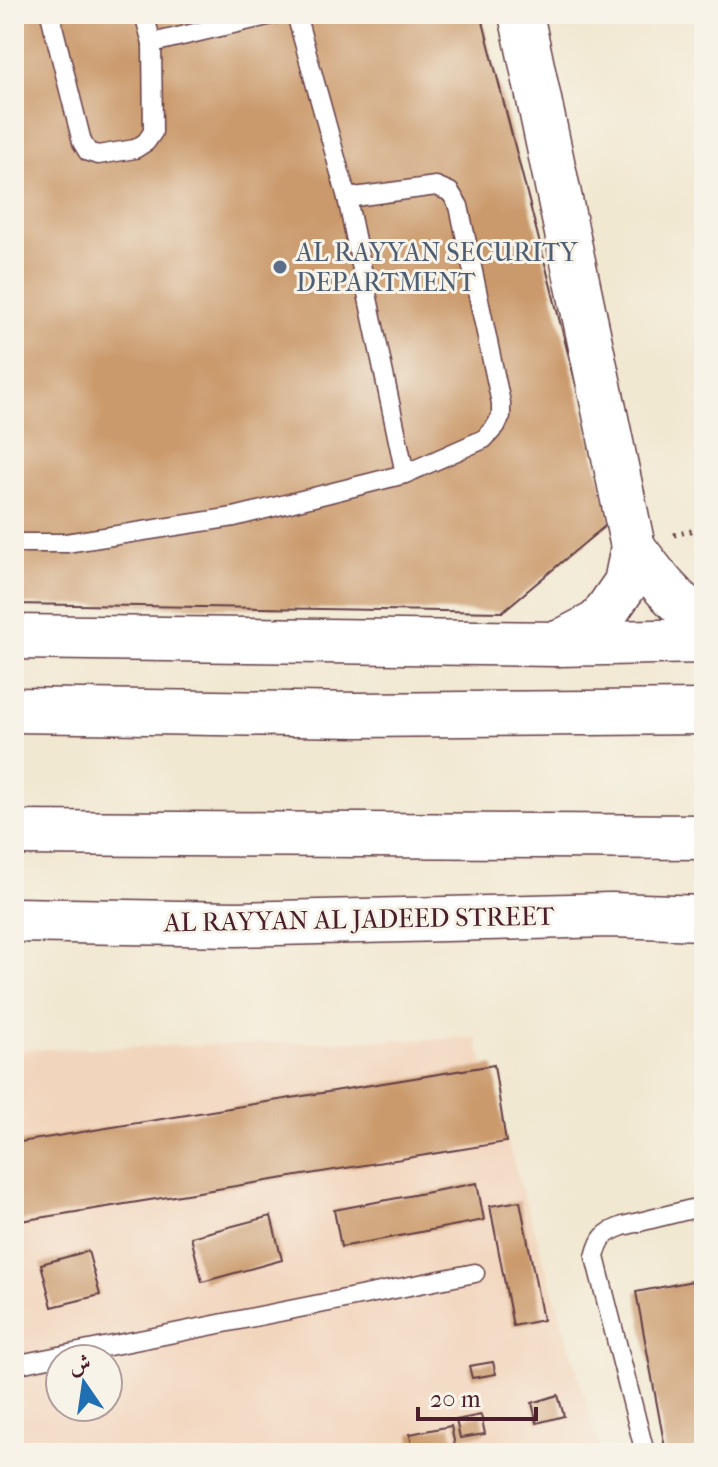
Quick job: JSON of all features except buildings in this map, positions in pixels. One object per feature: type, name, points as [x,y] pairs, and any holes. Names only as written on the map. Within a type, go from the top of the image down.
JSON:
[{"type":"main road","points":[[521,14],[633,547],[626,583],[599,622],[557,644]]},
{"type":"main road","points":[[633,547],[656,578],[691,614],[704,622]]},
{"type":"main road","points":[[14,637],[557,644],[704,641]]},
{"type":"main road","points":[[14,710],[359,715],[704,712]]},
{"type":"main road","points":[[14,833],[704,837]]},
{"type":"main road","name":"AL RAYYAN AL JADEED STREET","points":[[14,920],[236,924],[611,915],[704,918]]},
{"type":"lane","points":[[50,14],[82,142],[88,152],[98,155],[135,149],[146,142],[153,132],[152,43],[144,14]]},
{"type":"lane","points":[[152,43],[276,14]]},
{"type":"lane","points":[[296,14],[347,198],[405,474]]},
{"type":"lane","points":[[14,543],[66,543],[234,517],[405,474],[484,439],[501,416],[501,403],[459,206],[450,192],[436,186],[347,198]]},
{"type":"lane","points":[[645,1453],[595,1257],[599,1241],[611,1231],[704,1206]]},
{"type":"lane","points":[[14,1365],[475,1273]]},
{"type":"shaded area","points":[[476,1038],[602,1453],[14,1453],[14,1050]]},
{"type":"place","name":"AL RAYYAN SECURITY DEPARTMENT","points":[[280,267]]}]
